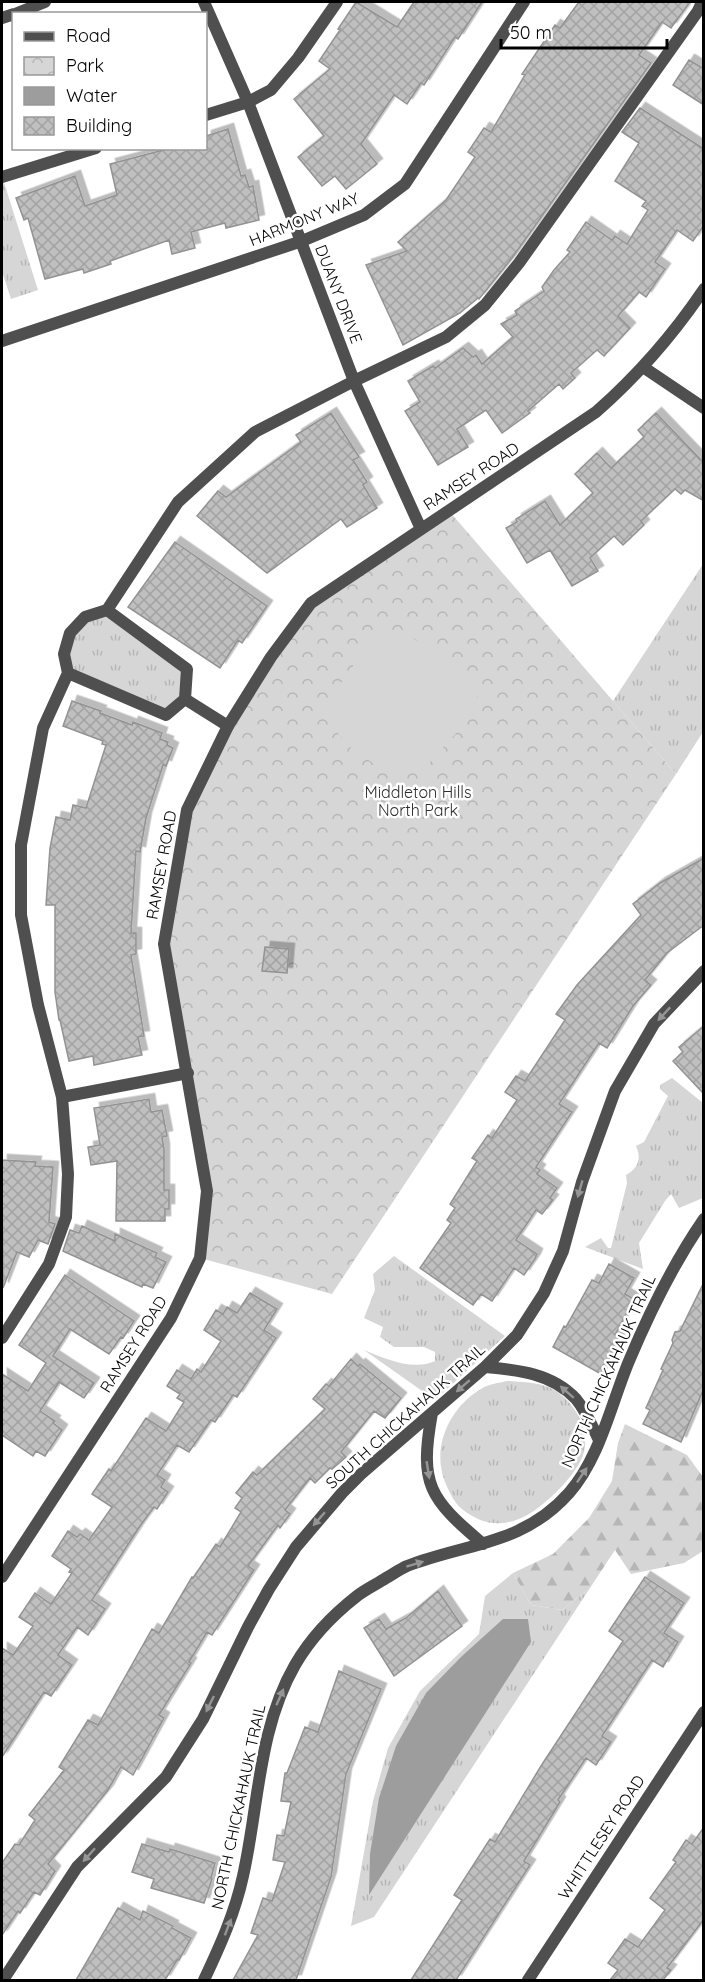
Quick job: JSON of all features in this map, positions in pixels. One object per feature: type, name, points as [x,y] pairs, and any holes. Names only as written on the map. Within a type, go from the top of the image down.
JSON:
[{"type":"street","points":[[19,12],[45,2]]},
{"type":"street","name":"DUANY DRIVE","points":[[204,2],[248,102],[354,381],[421,529]]},
{"type":"street","points":[[207,115],[248,102],[271,90],[298,58],[337,2]]},
{"type":"street","name":"HARMONY WAY","points":[[2,341],[302,241],[364,215],[405,184],[524,2]]},
{"type":"street","points":[[2,1338],[49,1264],[66,1217],[68,1174],[62,1097],[38,1005],[21,915],[21,845],[43,728],[68,673],[64,654],[70,633],[85,616],[107,610],[178,502],[255,432],[446,337],[485,304],[526,253],[698,11],[702,2]]},
{"type":"street","points":[[2,177],[90,150]]},
{"type":"street","name":"RAMSEY ROAD","points":[[2,1575],[171,1318],[200,1258],[207,1191],[164,944],[187,810],[228,726],[271,657],[311,603],[596,412],[629,383],[681,321],[704,289]]},
{"type":"street","points":[[643,367],[704,408]]},
{"type":"street","points":[[68,673],[166,715],[185,699],[187,669],[107,610]]},
{"type":"street","points":[[185,699],[228,726]]},
{"type":"street","name":"SOUTH CHICKAHAUK TRAIL","points":[[3,1980],[77,1867],[166,1777],[187,1746],[269,1588],[296,1547],[342,1493],[504,1350],[517,1335],[544,1293],[563,1251],[582,1182],[615,1091],[654,1024],[704,972]]},
{"type":"street","points":[[62,1097],[188,1073]]},
{"type":"street","name":"NORTH CHICKAHAUK TRAIL","points":[[204,1980],[235,1910],[243,1876],[267,1731],[278,1699],[296,1663],[326,1626],[358,1595],[405,1567],[523,1530],[547,1514],[568,1493],[586,1470],[663,1283],[704,1219]]},
{"type":"street","points":[[485,1367],[536,1374],[558,1384],[576,1399],[598,1440]]},
{"type":"street","points":[[432,1413],[426,1445],[427,1472],[434,1495],[452,1517],[483,1544]]},
{"type":"street","name":"WHITTLESEY ROAD","points":[[528,1980],[704,1712]]},
{"type":"green space","points":[[2,176],[38,290],[11,299],[2,271]]},
{"type":"green space","name":"Middleton Hills North Park","points":[[450,512],[676,774],[332,1294],[200,1258],[207,1191],[164,944],[187,810],[228,726],[311,603]]},
{"type":"green space","points":[[703,564],[703,732],[676,774],[613,701]]},
{"type":"green space","points":[[107,610],[187,669],[185,699],[166,715],[68,673],[70,633]]},
{"type":"green space","points":[[399,629],[484,685],[459,730],[430,762],[407,775],[383,770],[351,748],[320,713],[377,632]]},
{"type":"green space","points":[[672,1078],[703,1103],[703,1198],[679,1208],[671,1194],[665,1201],[639,1243],[643,1269],[585,1247],[601,1238],[608,1248],[611,1248],[627,1183],[626,1175],[638,1163],[639,1155],[636,1146],[644,1142],[668,1096],[660,1089],[660,1085]]},
{"type":"green space","points":[[394,1256],[505,1336],[435,1400],[364,1350],[408,1364],[418,1365],[435,1361],[435,1352],[424,1347],[394,1347],[380,1337],[383,1327],[364,1318],[375,1290],[373,1274]]},
{"type":"green space","points":[[507,1381],[543,1385],[558,1392],[574,1408],[580,1418],[584,1429],[584,1451],[570,1477],[541,1506],[517,1520],[492,1523],[471,1515],[457,1504],[445,1482],[440,1455],[446,1429],[460,1406],[484,1387]]},
{"type":"green space","points":[[625,1424],[687,1455],[703,1477],[703,1551],[684,1563],[631,1574],[615,1550],[590,1588],[562,1610],[531,1605],[513,1573],[553,1554],[589,1518],[612,1481],[618,1443]]},
{"type":"green space","points":[[513,1573],[531,1605],[562,1610],[590,1588],[374,1917],[351,1926],[373,1801],[388,1748],[420,1691],[479,1634],[485,1596]]},
{"type":"water","points":[[503,1619],[528,1619],[531,1642],[369,1895],[370,1854],[379,1798],[396,1746],[426,1693]]},
{"type":"building","points":[[356,2],[397,27],[414,2],[482,2],[458,39],[455,37],[424,85],[421,83],[407,104],[394,95],[361,144],[377,164],[346,189],[335,176],[322,186],[298,157],[324,136],[294,99],[330,69],[319,61]]},
{"type":"building","points":[[579,2],[690,2],[671,28],[662,22],[639,55],[651,63],[512,258],[479,299],[460,313],[403,345],[366,265],[407,251],[398,242],[446,200],[475,157],[468,152],[484,128],[491,132],[525,75],[522,74],[555,25],[560,28]]},
{"type":"building","points":[[689,60],[704,69],[704,105],[673,85]]},
{"type":"building","points":[[640,108],[704,149],[704,225],[693,241],[677,230],[655,262],[665,269],[646,297],[639,292],[618,316],[630,328],[604,356],[597,350],[571,373],[575,378],[563,389],[559,384],[528,411],[530,413],[502,433],[486,410],[457,429],[468,447],[438,465],[405,411],[420,402],[408,381],[433,366],[435,368],[463,348],[473,357],[476,355],[482,364],[513,337],[501,324],[517,315],[515,311],[544,291],[542,287],[570,252],[567,250],[586,222],[612,240],[615,236],[627,244],[648,210],[642,206],[646,201],[615,181],[639,143],[622,132]]},
{"type":"building","points":[[228,129],[241,176],[245,175],[249,187],[253,186],[259,220],[226,228],[225,223],[191,232],[195,248],[172,254],[169,240],[84,273],[83,269],[45,279],[28,218],[24,220],[16,198],[75,176],[85,206],[117,195],[110,164],[163,150],[207,150],[207,136]]},
{"type":"building","points":[[331,413],[359,457],[353,460],[367,482],[363,485],[377,508],[347,527],[341,519],[267,573],[197,516],[218,491],[226,497],[301,442],[296,435]]},
{"type":"building","points":[[656,413],[704,463],[704,501],[685,490],[681,494],[675,489],[641,521],[644,525],[623,545],[614,536],[590,558],[598,571],[572,586],[550,550],[527,563],[506,528],[545,501],[560,525],[593,493],[575,474],[597,453],[611,468],[644,437],[638,430]]},
{"type":"building","points":[[175,542],[267,606],[242,643],[238,640],[220,668],[128,607]]},
{"type":"building","points":[[72,701],[132,725],[133,722],[162,733],[160,739],[168,742],[167,745],[173,748],[166,766],[163,765],[146,818],[140,852],[136,851],[131,933],[136,933],[136,954],[131,955],[144,1036],[138,1037],[142,1055],[94,1065],[93,1056],[69,1061],[55,992],[55,905],[46,905],[50,848],[56,817],[70,820],[73,805],[86,808],[106,745],[102,744],[103,741],[63,726]]},
{"type":"building","points":[[704,858],[704,925],[667,953],[645,980],[651,985],[633,1006],[607,1048],[599,1043],[559,1104],[572,1112],[536,1167],[540,1170],[537,1174],[557,1188],[550,1198],[553,1200],[542,1214],[536,1210],[516,1240],[537,1254],[535,1259],[524,1275],[514,1268],[492,1301],[481,1294],[473,1305],[420,1268],[451,1223],[447,1220],[455,1208],[450,1204],[477,1161],[472,1158],[488,1135],[492,1138],[517,1100],[505,1092],[516,1076],[525,1081],[565,1020],[556,1014],[577,985],[641,915],[633,904],[660,883]]},
{"type":"building","points":[[265,947],[289,949],[287,973],[262,971]]},
{"type":"building","points":[[704,1026],[704,1094],[673,1061],[683,1052],[679,1047]]},
{"type":"building","points":[[149,1099],[151,1112],[162,1110],[167,1136],[162,1137],[164,1190],[169,1190],[169,1209],[165,1209],[165,1221],[116,1221],[117,1161],[91,1165],[88,1147],[100,1145],[94,1108]]},
{"type":"building","points":[[2,1160],[36,1162],[35,1166],[53,1167],[49,1222],[55,1224],[48,1244],[38,1240],[29,1257],[17,1252],[3,1288]]},
{"type":"building","points":[[82,1226],[115,1241],[115,1234],[157,1253],[155,1257],[166,1262],[153,1288],[143,1284],[142,1287],[63,1251],[70,1230],[79,1233]]},
{"type":"building","points":[[609,1264],[634,1278],[625,1294],[634,1299],[615,1335],[620,1338],[601,1374],[553,1347],[592,1280],[599,1283]]},
{"type":"building","points":[[65,1275],[134,1321],[109,1354],[70,1329],[53,1356],[94,1383],[84,1398],[59,1382],[40,1411],[55,1421],[53,1423],[62,1430],[45,1456],[36,1451],[33,1456],[2,1435],[2,1374],[28,1391],[46,1363],[19,1345]]},
{"type":"building","points":[[704,1282],[704,1388],[681,1442],[643,1424],[650,1410],[646,1408],[663,1370],[661,1369],[673,1343],[675,1332],[680,1331]]},
{"type":"building","points":[[250,1293],[277,1309],[264,1330],[276,1338],[237,1397],[233,1395],[215,1422],[211,1420],[189,1452],[177,1445],[157,1475],[165,1480],[161,1487],[168,1492],[157,1509],[154,1507],[140,1526],[92,1600],[105,1609],[88,1635],[77,1627],[58,1655],[72,1665],[51,1696],[44,1692],[2,1757],[2,1648],[13,1655],[33,1626],[19,1617],[35,1593],[51,1604],[72,1573],[69,1572],[71,1569],[52,1556],[68,1531],[77,1537],[80,1534],[89,1540],[112,1507],[92,1494],[109,1469],[111,1471],[146,1418],[166,1431],[184,1402],[177,1398],[180,1394],[167,1386],[177,1370],[191,1379],[197,1369],[201,1372],[221,1341],[204,1330],[216,1310],[223,1314],[227,1307],[237,1313]]},
{"type":"building","points":[[351,1359],[401,1398],[385,1418],[374,1411],[341,1452],[346,1457],[332,1469],[330,1468],[315,1483],[310,1478],[285,1510],[290,1514],[280,1528],[278,1525],[248,1566],[254,1570],[212,1635],[207,1632],[189,1662],[191,1663],[159,1715],[164,1718],[133,1775],[121,1767],[108,1790],[48,1864],[55,1871],[40,1895],[34,1892],[2,1935],[2,1863],[15,1844],[19,1845],[35,1820],[29,1815],[64,1770],[59,1767],[88,1720],[98,1725],[152,1629],[159,1633],[192,1577],[216,1544],[220,1547],[241,1512],[235,1508],[242,1498],[236,1493],[253,1472],[257,1475],[325,1409],[313,1399],[326,1384],[329,1386]]},
{"type":"building","points":[[645,1577],[684,1603],[664,1633],[678,1642],[663,1667],[652,1660],[602,1736],[611,1742],[596,1765],[586,1758],[558,1800],[560,1802],[524,1861],[530,1865],[456,1980],[411,1980],[462,1900],[454,1895],[490,1839],[495,1842],[541,1766],[623,1641],[609,1631]]},
{"type":"building","points":[[438,1591],[462,1626],[394,1676],[364,1628],[379,1619],[386,1629],[406,1618]]},
{"type":"building","points":[[339,1671],[381,1689],[346,1774],[331,1877],[296,1980],[233,1980],[258,1935],[251,1933],[263,1898],[272,1901],[285,1862],[273,1860],[277,1835],[284,1836],[291,1802],[281,1801],[285,1773],[287,1773],[305,1727],[318,1732]]},
{"type":"building","points":[[704,1827],[704,1919],[667,1968],[671,1970],[663,1980],[610,1980],[618,1970],[608,1963],[625,1939],[638,1947],[665,1910],[650,1898],[676,1862],[673,1860],[686,1840],[692,1844]]},
{"type":"building","points":[[142,1844],[169,1852],[170,1849],[215,1863],[204,1903],[151,1888],[154,1879],[132,1872]]},
{"type":"building","points":[[118,1908],[140,1920],[143,1911],[191,1938],[165,1980],[76,1980]]}]
